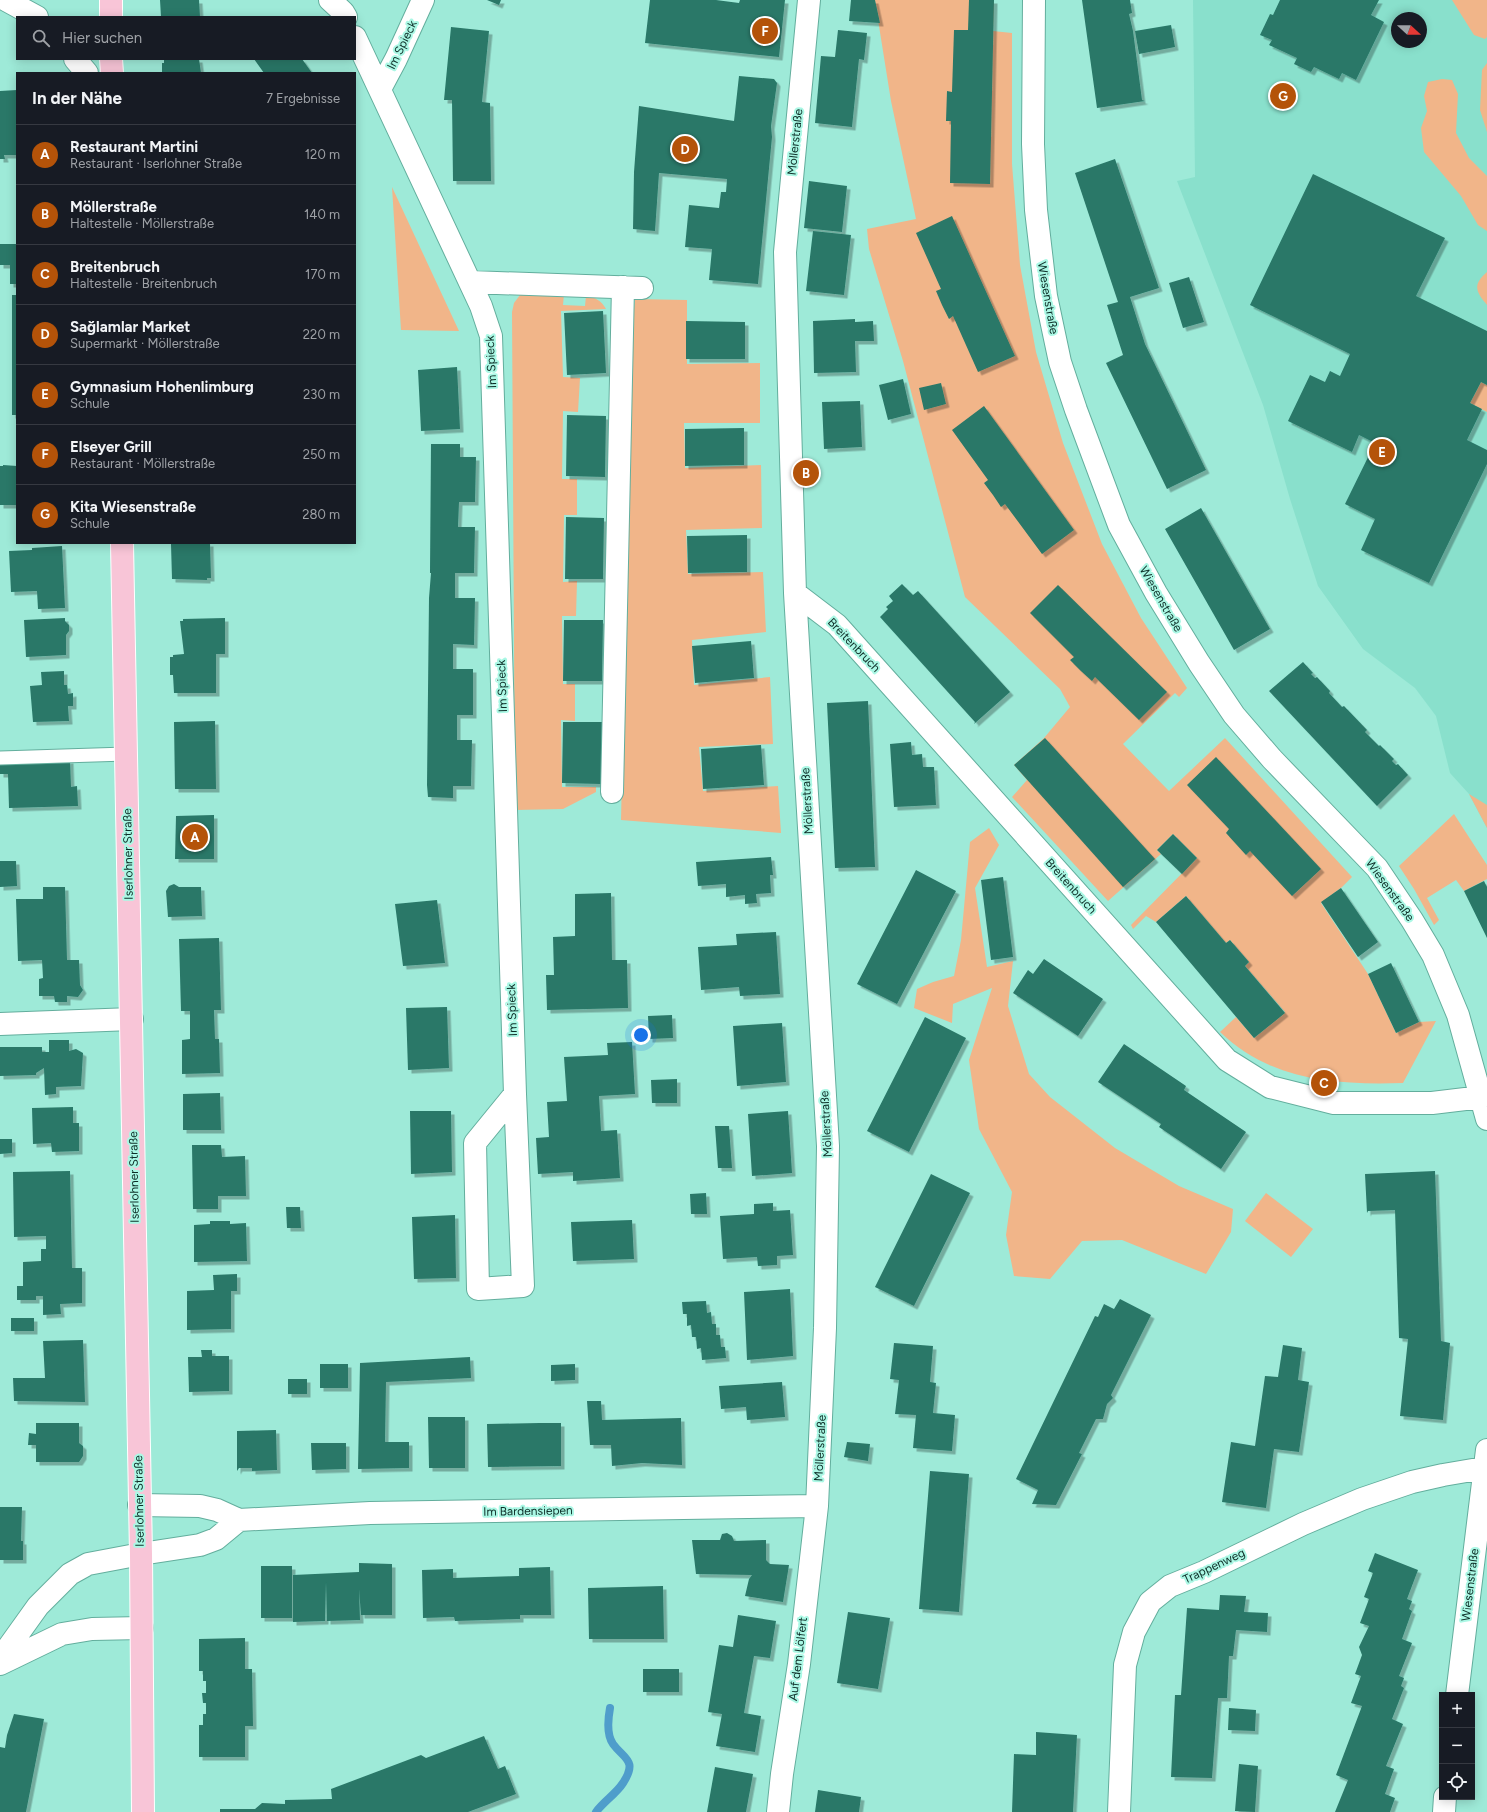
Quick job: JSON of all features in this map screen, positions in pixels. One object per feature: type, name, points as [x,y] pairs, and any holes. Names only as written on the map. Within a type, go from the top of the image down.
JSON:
[{"type":"main road","points":[[111,0],[111,16]]},
{"type":"main road","points":[[111,60],[112,72]]},
{"type":"main road","name":"Iserlohner Straße","points":[[122,544],[141,1554],[143,1812]]},
{"type":"street","points":[[6,0],[35,16]]},
{"type":"street","points":[[330,0],[345,16]]},
{"type":"street","name":"Im Spieck","points":[[380,89],[396,59],[423,0]]},
{"type":"street","name":"Möllerstraße","points":[[809,0],[785,252],[795,593],[828,1146],[825,1328],[817,1506]]},
{"type":"street","name":"Wiesenstraße","points":[[1034,0],[1033,144],[1036,210],[1046,296],[1060,362],[1076,410],[1119,525],[1156,593],[1199,663],[1234,715],[1272,759],[1377,868],[1412,920],[1433,955],[1458,1015],[1487,1119]]},
{"type":"street","name":"Im Spieck","points":[[356,39],[481,306],[491,336],[515,1094],[523,1286],[478,1288],[475,1143],[515,1094]]},
{"type":"street","points":[[76,60],[86,72]]},
{"type":"street","points":[[470,282],[632,288],[612,792]]},
{"type":"street","name":"Breitenbruch","points":[[795,593],[837,625],[1227,1060],[1270,1087],[1334,1102],[1424,1103],[1482,1097]]},
{"type":"street","points":[[0,1024],[132,1019]]},
{"type":"street","name":"Wiesenstraße","points":[[1457,1692],[1486,1459]]},
{"type":"street","name":"Trappenweg","points":[[1119,1812],[1125,1665],[1134,1632],[1150,1602],[1170,1586],[1204,1572],[1303,1524],[1362,1499],[1486,1459]]},
{"type":"street","name":"Im Bardensiepen","points":[[139,1505],[200,1506],[216,1510],[239,1520],[370,1513],[817,1506]]},
{"type":"street","name":"Auf dem Lölfert","points":[[778,1812],[799,1664],[817,1506]]},
{"type":"street","points":[[0,1659],[38,1606],[70,1574],[88,1564],[200,1545],[216,1539],[239,1520]]},
{"type":"street","points":[[0,1664],[62,1634],[92,1629],[142,1628]]},
{"type":"street","points":[[1444,1812],[1445,1800]]},
{"type":"lane","points":[[0,758],[126,754]]},
{"type":"shaded area","points":[[870,0],[994,0],[993,31],[1012,33],[1012,164],[1020,265],[1036,352],[1063,443],[1102,544],[1141,618],[1187,688],[1179,697],[1175,693],[1123,744],[1169,791],[1225,738],[1352,877],[1342,887],[1321,903],[1368,974],[1396,1033],[1419,1022],[1436,1021],[1403,1083],[1353,1083],[1306,1077],[1261,1061],[1240,1048],[1220,1032],[1236,1017],[1254,1038],[1285,1012],[1245,966],[1249,962],[1230,940],[1226,943],[1186,896],[1156,922],[1146,916],[1133,929],[1131,925],[1197,858],[1173,834],[1157,850],[1161,854],[1108,901],[1012,797],[1027,780],[1014,765],[1044,738],[1070,707],[1060,689],[965,597],[903,361],[869,249],[867,229],[916,219],[891,101],[875,1]]},
{"type":"shaded area","points":[[1193,0],[1487,0],[1487,828],[1469,794],[1450,773],[1436,716],[1415,688],[1363,649],[1318,586],[1290,499],[1263,405],[1177,181],[1195,177]]},
{"type":"shaded area","points":[[1452,0],[1487,0],[1487,37],[1485,39],[1474,35]]},
{"type":"shaded area","points":[[1487,63],[1487,132],[1480,110],[1482,70]]},
{"type":"shaded area","points":[[1442,79],[1452,80],[1458,94],[1456,133],[1469,158],[1487,176],[1487,231],[1478,225],[1461,196],[1424,152],[1421,128],[1427,111],[1424,96],[1428,82]]},
{"type":"shaded area","points":[[392,187],[459,331],[401,330]]},
{"type":"shaded area","points":[[1487,272],[1487,305],[1480,296],[1477,288],[1479,281]]},
{"type":"shaded area","points":[[532,293],[564,294],[563,305],[585,306],[586,296],[598,300],[606,309],[561,311],[563,377],[580,378],[578,412],[563,411],[562,479],[577,479],[577,515],[564,515],[563,582],[577,581],[576,616],[562,616],[563,684],[575,684],[575,721],[561,720],[562,787],[596,787],[596,792],[563,809],[515,810],[512,312],[514,303],[520,295]]},
{"type":"shaded area","points":[[635,299],[687,300],[687,364],[760,363],[760,423],[684,423],[685,468],[761,465],[762,528],[686,530],[688,574],[763,572],[766,632],[692,640],[694,685],[770,677],[773,744],[699,747],[703,791],[778,786],[781,833],[621,820],[632,329]]},
{"type":"shaded area","points":[[1481,382],[1487,385],[1487,412],[1470,403]]},
{"type":"shaded area","points":[[1469,794],[1487,805],[1487,828]]},
{"type":"shaded area","points":[[1454,814],[1487,865],[1487,879],[1464,891],[1456,880],[1427,898],[1439,920],[1434,925],[1399,866]]},
{"type":"shaded area","points":[[989,828],[999,845],[975,888],[987,967],[1013,961],[1008,1006],[1029,1074],[1050,1097],[1115,1148],[1179,1186],[1233,1209],[1231,1232],[1206,1274],[1122,1240],[1082,1241],[1050,1279],[1014,1276],[1006,1235],[1012,1192],[979,1129],[969,1060],[992,988],[953,1004],[952,1023],[914,1008],[917,989],[933,982],[954,976],[961,940],[970,842]]},
{"type":"shaded area","points":[[1266,1193],[1313,1229],[1291,1257],[1245,1221]]},
{"type":"building","points":[[160,0],[199,0],[200,16],[161,16]]},
{"type":"building","points":[[487,0],[501,0],[499,5]]},
{"type":"building","points":[[650,0],[716,0],[739,3],[740,0],[785,0],[779,57],[645,43]]},
{"type":"building","points":[[851,0],[875,0],[880,23],[849,21]]},
{"type":"building","points":[[969,0],[994,0],[990,184],[950,183],[951,121],[946,121],[947,91],[952,92],[954,30],[968,30]]},
{"type":"building","points":[[1082,0],[1130,0],[1132,13],[1129,14],[1133,31],[1142,100],[1145,101],[1097,108]]},
{"type":"building","points":[[1280,0],[1379,0],[1371,15],[1384,22],[1356,80],[1342,73],[1339,79],[1314,67],[1311,72],[1294,64],[1297,58],[1269,45],[1272,40],[1260,35],[1270,14],[1273,15]]},
{"type":"building","points":[[1171,25],[1175,47],[1139,54],[1135,31]]},
{"type":"building","points":[[451,27],[489,31],[482,102],[490,103],[491,181],[453,181],[452,100],[444,100]]},
{"type":"building","points":[[838,30],[867,33],[864,60],[859,59],[852,127],[815,123],[821,56],[835,57]]},
{"type":"building","points":[[164,60],[199,60],[201,72],[162,72],[162,63],[164,63]]},
{"type":"building","points":[[255,60],[303,60],[311,72],[263,72]]},
{"type":"building","points":[[739,76],[774,79],[777,83],[771,126],[772,137],[758,284],[709,280],[712,249],[685,247],[689,205],[719,208],[721,192],[726,192],[727,179],[659,173],[655,231],[633,229],[634,172],[639,106],[734,121]]},
{"type":"building","points":[[16,90],[16,155],[4,155],[5,159],[0,159],[0,91]]},
{"type":"building","points":[[1115,159],[1159,288],[1130,297],[1145,344],[1206,470],[1167,489],[1106,363],[1123,355],[1107,305],[1118,302],[1075,173]]},
{"type":"building","points":[[1313,174],[1445,238],[1416,296],[1487,331],[1487,385],[1481,382],[1470,403],[1482,409],[1467,440],[1487,450],[1487,464],[1429,583],[1361,550],[1375,519],[1345,504],[1375,443],[1359,435],[1352,452],[1288,421],[1310,375],[1325,382],[1330,371],[1340,376],[1350,354],[1250,305]]},
{"type":"building","points":[[809,181],[847,186],[842,232],[804,228]]},
{"type":"building","points":[[952,216],[1015,356],[978,372],[953,316],[949,319],[942,305],[936,291],[941,289],[916,233]]},
{"type":"building","points":[[813,231],[851,235],[844,295],[806,291]]},
{"type":"building","points":[[0,244],[16,244],[16,284],[10,284],[10,265],[0,265]]},
{"type":"building","points":[[1189,277],[1204,322],[1183,328],[1169,283]]},
{"type":"building","points":[[12,295],[16,295],[16,415],[12,415]]},
{"type":"building","points":[[603,311],[606,373],[567,375],[564,313]]},
{"type":"building","points":[[855,319],[855,322],[873,321],[874,341],[855,341],[856,372],[814,373],[813,321]]},
{"type":"building","points":[[686,321],[745,322],[745,359],[686,359]]},
{"type":"building","points":[[457,367],[460,429],[421,431],[418,370]]},
{"type":"building","points":[[903,379],[911,414],[888,420],[879,385]]},
{"type":"building","points":[[941,383],[946,404],[924,410],[919,388]]},
{"type":"building","points":[[860,401],[862,447],[824,449],[822,402]]},
{"type":"building","points":[[984,406],[1074,530],[1042,554],[1005,504],[1001,507],[984,483],[988,480],[952,430]]},
{"type":"building","points":[[567,415],[606,416],[605,477],[566,476]]},
{"type":"building","points":[[744,428],[744,465],[685,466],[685,429]]},
{"type":"building","points":[[431,444],[460,444],[460,457],[476,457],[475,502],[459,502],[458,527],[475,527],[474,573],[455,573],[455,598],[475,598],[474,645],[453,644],[453,669],[473,669],[473,715],[457,715],[457,740],[472,740],[471,786],[453,786],[453,798],[428,797],[427,785],[429,598],[431,573]]},
{"type":"building","points":[[0,466],[16,466],[16,505],[0,505]]},
{"type":"building","points":[[1201,508],[1270,629],[1234,650],[1165,529]]},
{"type":"building","points":[[566,517],[604,518],[603,579],[565,579]]},
{"type":"building","points":[[747,535],[747,572],[688,573],[687,536]]},
{"type":"building","points":[[171,544],[210,544],[211,578],[207,578],[207,580],[172,579]]},
{"type":"building","points":[[62,546],[65,608],[38,609],[37,591],[11,592],[9,551]]},
{"type":"building","points":[[902,584],[913,595],[918,591],[1010,692],[974,724],[975,722],[880,617],[888,609],[886,607],[893,601],[889,596]]},
{"type":"building","points":[[1058,585],[1167,692],[1139,720],[1095,677],[1092,681],[1081,671],[1070,660],[1074,657],[1030,613]]},
{"type":"building","points":[[65,618],[65,621],[69,625],[69,631],[66,635],[66,655],[26,657],[24,620]]},
{"type":"building","points":[[225,618],[225,654],[216,654],[216,693],[174,693],[173,675],[170,675],[170,657],[173,657],[173,655],[184,654],[180,621],[183,621],[183,619]]},
{"type":"building","points":[[564,620],[603,620],[602,681],[563,681]]},
{"type":"building","points":[[751,641],[754,678],[695,683],[692,646]]},
{"type":"building","points":[[1303,662],[1313,673],[1311,674],[1315,678],[1317,677],[1342,707],[1344,706],[1367,730],[1365,732],[1394,759],[1392,761],[1396,765],[1398,764],[1408,775],[1377,806],[1269,691]]},
{"type":"building","points":[[64,671],[64,685],[67,685],[68,694],[73,693],[73,706],[68,706],[69,721],[33,722],[30,686],[42,685],[41,672]]},
{"type":"building","points":[[868,701],[875,867],[835,868],[827,703]]},
{"type":"building","points":[[215,721],[216,789],[175,789],[174,722]]},
{"type":"building","points":[[563,722],[602,722],[601,784],[562,783]]},
{"type":"building","points":[[1045,738],[1155,859],[1123,887],[1014,765]]},
{"type":"building","points":[[911,742],[912,755],[922,754],[923,767],[934,767],[936,805],[894,807],[890,744]]},
{"type":"building","points":[[761,745],[764,785],[703,789],[701,749]]},
{"type":"building","points":[[1216,757],[1321,869],[1292,896],[1250,851],[1246,855],[1226,833],[1229,829],[1187,785]]},
{"type":"building","points":[[70,760],[71,787],[77,786],[78,806],[9,808],[8,774],[0,774],[0,763]]},
{"type":"building","points":[[214,815],[214,859],[175,859],[176,816]]},
{"type":"building","points":[[1173,834],[1197,858],[1182,874],[1157,850]]},
{"type":"building","points":[[771,857],[773,875],[770,875],[771,893],[756,894],[757,903],[745,904],[745,895],[726,897],[726,884],[698,886],[696,862]]},
{"type":"building","points":[[0,861],[16,861],[17,886],[0,887]]},
{"type":"building","points":[[916,870],[956,891],[897,1004],[857,984]]},
{"type":"building","points":[[1003,877],[1013,957],[991,960],[981,880]]},
{"type":"building","points":[[1484,881],[1487,887],[1487,938],[1464,891]]},
{"type":"building","points":[[174,884],[179,887],[201,887],[202,916],[168,917],[166,891],[169,886]]},
{"type":"building","points":[[43,887],[65,887],[67,960],[79,960],[80,985],[83,990],[78,997],[67,996],[67,1002],[55,1002],[54,996],[39,996],[39,979],[43,978],[42,960],[18,961],[16,899],[43,899]]},
{"type":"building","points":[[1341,888],[1378,942],[1358,957],[1321,902]]},
{"type":"building","points":[[611,893],[612,960],[627,960],[628,1008],[547,1010],[546,975],[554,975],[553,937],[575,936],[575,894]]},
{"type":"building","points":[[1186,896],[1226,943],[1230,940],[1249,962],[1245,966],[1285,1013],[1254,1038],[1156,922]]},
{"type":"building","points":[[437,900],[445,963],[403,966],[395,904]]},
{"type":"building","points":[[776,932],[780,994],[740,996],[739,987],[701,990],[698,947],[737,945],[736,934]]},
{"type":"building","points":[[219,938],[221,1010],[214,1010],[215,1039],[219,1039],[220,1073],[182,1074],[182,1040],[190,1039],[190,1011],[181,1011],[179,939]]},
{"type":"building","points":[[1044,959],[1103,999],[1078,1036],[1013,993],[1028,970],[1033,974]]},
{"type":"building","points":[[1391,963],[1419,1022],[1396,1033],[1368,974]]},
{"type":"building","points":[[447,1007],[449,1068],[408,1070],[406,1008]]},
{"type":"building","points":[[672,1015],[673,1038],[649,1039],[648,1016]]},
{"type":"building","points":[[925,1017],[966,1038],[909,1152],[867,1131]]},
{"type":"building","points":[[782,1023],[786,1082],[737,1086],[733,1026]]},
{"type":"building","points":[[49,1040],[69,1040],[69,1051],[76,1049],[83,1053],[81,1086],[56,1087],[56,1094],[45,1095],[44,1068],[36,1073],[36,1075],[0,1076],[0,1047],[42,1047],[42,1052],[49,1052]]},
{"type":"building","points":[[632,1042],[635,1094],[599,1096],[601,1131],[617,1130],[620,1178],[573,1181],[573,1172],[538,1174],[536,1138],[549,1137],[547,1102],[567,1101],[564,1057],[608,1055],[607,1043]]},
{"type":"building","points":[[1124,1044],[1186,1086],[1184,1090],[1246,1132],[1221,1169],[1159,1127],[1161,1124],[1098,1082]]},
{"type":"building","points":[[677,1079],[677,1103],[652,1103],[651,1080]]},
{"type":"building","points":[[220,1093],[221,1130],[183,1130],[183,1094]]},
{"type":"building","points":[[73,1107],[73,1123],[79,1123],[79,1151],[52,1152],[51,1143],[33,1144],[32,1108]]},
{"type":"building","points":[[410,1111],[451,1111],[452,1172],[411,1174]]},
{"type":"building","points":[[788,1111],[792,1173],[752,1176],[748,1114]]},
{"type":"building","points":[[715,1126],[729,1126],[732,1168],[718,1168]]},
{"type":"building","points":[[0,1139],[12,1139],[12,1153],[0,1154]]},
{"type":"building","points":[[192,1145],[221,1145],[222,1157],[245,1156],[246,1196],[218,1196],[218,1209],[193,1209]]},
{"type":"building","points":[[70,1171],[72,1268],[82,1268],[82,1303],[60,1304],[61,1314],[43,1315],[43,1296],[36,1296],[36,1300],[17,1300],[17,1286],[23,1286],[23,1262],[41,1261],[41,1249],[46,1249],[46,1236],[14,1237],[13,1172]]},
{"type":"building","points":[[1435,1171],[1441,1341],[1450,1343],[1443,1420],[1400,1416],[1408,1339],[1399,1338],[1395,1210],[1368,1211],[1367,1213],[1365,1174]]},
{"type":"building","points":[[931,1174],[970,1193],[914,1306],[875,1287]]},
{"type":"building","points":[[706,1193],[707,1214],[691,1214],[690,1194]]},
{"type":"building","points":[[773,1203],[773,1211],[790,1210],[793,1255],[777,1256],[777,1265],[758,1266],[757,1257],[723,1259],[720,1216],[754,1214],[754,1204]]},
{"type":"building","points":[[286,1207],[300,1207],[301,1228],[287,1228]]},
{"type":"building","points":[[455,1215],[456,1278],[414,1279],[412,1217]]},
{"type":"building","points":[[632,1220],[634,1259],[573,1261],[571,1222]]},
{"type":"building","points":[[210,1221],[230,1221],[230,1224],[246,1223],[247,1261],[194,1262],[194,1225],[210,1224]]},
{"type":"building","points":[[237,1274],[237,1291],[231,1291],[231,1329],[187,1330],[187,1291],[214,1290],[213,1275]]},
{"type":"building","points":[[790,1289],[793,1356],[747,1360],[744,1292]]},
{"type":"building","points":[[1120,1299],[1151,1315],[1111,1395],[1113,1398],[1107,1404],[1103,1419],[1096,1419],[1079,1453],[1082,1454],[1056,1505],[1032,1504],[1038,1490],[1016,1479],[1095,1316],[1098,1317],[1104,1304],[1114,1309]]},
{"type":"building","points":[[706,1301],[707,1313],[711,1312],[712,1324],[716,1324],[716,1335],[720,1335],[721,1347],[725,1347],[726,1358],[702,1360],[701,1348],[697,1349],[696,1337],[692,1337],[691,1325],[687,1326],[687,1314],[683,1314],[682,1302]]},
{"type":"building","points":[[11,1318],[34,1318],[34,1331],[11,1331]]},
{"type":"building","points":[[83,1340],[85,1402],[14,1401],[13,1378],[45,1378],[43,1341]]},
{"type":"building","points":[[894,1343],[933,1346],[930,1382],[936,1383],[933,1413],[955,1415],[952,1451],[913,1448],[916,1415],[895,1414],[899,1380],[890,1379]]},
{"type":"building","points":[[1283,1345],[1302,1348],[1298,1380],[1309,1382],[1299,1452],[1274,1449],[1266,1508],[1222,1502],[1231,1442],[1255,1446],[1265,1376],[1278,1377]]},
{"type":"building","points":[[201,1350],[212,1350],[212,1356],[229,1356],[229,1391],[189,1392],[188,1357],[202,1357]]},
{"type":"building","points":[[470,1357],[471,1378],[386,1382],[385,1442],[409,1442],[409,1468],[358,1469],[360,1363]]},
{"type":"building","points":[[320,1364],[348,1364],[348,1388],[320,1388]]},
{"type":"building","points":[[575,1364],[575,1380],[551,1381],[551,1365]]},
{"type":"building","points":[[288,1379],[307,1379],[307,1394],[288,1394]]},
{"type":"building","points":[[782,1382],[785,1417],[747,1420],[746,1407],[721,1409],[719,1386]]},
{"type":"building","points":[[587,1401],[601,1401],[602,1420],[681,1418],[682,1465],[642,1463],[612,1466],[611,1445],[590,1445]]},
{"type":"building","points":[[428,1417],[465,1417],[465,1468],[429,1468]]},
{"type":"building","points":[[36,1423],[79,1423],[79,1443],[83,1446],[83,1456],[79,1462],[36,1462],[36,1445],[28,1445],[29,1433],[36,1434]]},
{"type":"building","points":[[561,1423],[561,1466],[488,1467],[487,1424]]},
{"type":"building","points":[[276,1430],[277,1470],[252,1471],[252,1468],[239,1468],[237,1471],[237,1431]]},
{"type":"building","points":[[847,1442],[870,1444],[868,1461],[844,1457]]},
{"type":"building","points":[[311,1443],[346,1443],[346,1469],[312,1470]]},
{"type":"building","points":[[930,1471],[969,1474],[959,1612],[919,1609]]},
{"type":"building","points":[[0,1507],[22,1507],[21,1541],[23,1541],[23,1560],[0,1560]]},
{"type":"building","points":[[727,1533],[732,1536],[734,1541],[766,1540],[766,1560],[770,1564],[789,1565],[783,1602],[745,1596],[749,1579],[752,1575],[696,1574],[692,1540],[720,1540],[722,1534]]},
{"type":"building","points":[[1375,1553],[1418,1570],[1407,1599],[1412,1601],[1409,1609],[1412,1611],[1402,1639],[1412,1643],[1399,1676],[1404,1678],[1401,1686],[1404,1688],[1392,1719],[1403,1724],[1386,1766],[1394,1769],[1385,1794],[1395,1798],[1390,1812],[1335,1812],[1348,1780],[1336,1775],[1362,1706],[1351,1703],[1361,1676],[1355,1674],[1362,1655],[1359,1647],[1369,1626],[1360,1623],[1369,1599],[1364,1597],[1373,1573],[1368,1571]]},
{"type":"building","points":[[359,1563],[392,1564],[392,1615],[361,1615],[359,1589],[360,1620],[327,1621],[326,1582],[325,1621],[293,1622],[293,1575],[359,1572]]},
{"type":"building","points":[[261,1566],[292,1566],[292,1618],[261,1618]]},
{"type":"building","points":[[550,1567],[551,1615],[520,1615],[520,1619],[455,1621],[454,1617],[423,1618],[422,1570],[453,1569],[453,1578],[519,1576],[519,1568]]},
{"type":"building","points":[[663,1586],[664,1639],[589,1639],[588,1588]]},
{"type":"building","points":[[1220,1595],[1246,1596],[1244,1612],[1268,1613],[1267,1632],[1236,1630],[1233,1656],[1229,1656],[1227,1698],[1218,1698],[1212,1778],[1171,1777],[1175,1695],[1181,1695],[1187,1608],[1219,1610]]},
{"type":"building","points":[[848,1612],[890,1618],[878,1689],[837,1683]]},
{"type":"building","points":[[738,1615],[776,1621],[770,1658],[754,1656],[744,1713],[761,1716],[755,1752],[716,1746],[722,1714],[708,1712],[719,1645],[733,1647]]},
{"type":"building","points":[[245,1638],[245,1669],[252,1669],[253,1726],[245,1726],[245,1757],[199,1757],[199,1725],[203,1725],[203,1714],[206,1714],[206,1703],[203,1703],[202,1693],[206,1693],[206,1681],[203,1681],[203,1671],[199,1671],[199,1639]]},
{"type":"building","points":[[643,1669],[679,1669],[679,1692],[643,1692]]},
{"type":"building","points":[[1229,1708],[1256,1710],[1255,1731],[1228,1730]]},
{"type":"building","points":[[14,1714],[44,1719],[26,1812],[0,1812],[0,1747],[5,1748],[7,1735]]},
{"type":"building","points":[[1036,1732],[1077,1735],[1073,1812],[1012,1812],[1014,1754],[1036,1755]]},
{"type":"building","points":[[484,1736],[498,1769],[505,1766],[516,1794],[468,1812],[220,1812],[220,1809],[255,1809],[262,1803],[285,1804],[285,1800],[332,1799],[331,1789],[421,1755],[426,1758]]},
{"type":"building","points":[[1239,1764],[1258,1766],[1255,1812],[1235,1811]]},
{"type":"building","points":[[715,1767],[753,1774],[746,1812],[707,1812]]},
{"type":"building","points":[[818,1790],[861,1797],[859,1812],[815,1812]]},
{"type":"waterway","points":[[596,1812],[620,1787],[629,1769],[628,1760],[613,1744],[609,1736],[608,1722],[610,1708]]},
{"type":"place","name":"Elseyer Grill","points":[[765,31]]},
{"type":"place","name":"Kita Wiesenstraße","points":[[1283,96]]},
{"type":"place","name":"Sağlamlar Market","points":[[685,149]]},
{"type":"place","name":"Gymnasium Hohenlimburg","points":[[1382,452]]},
{"type":"place","name":"Möllerstraße","points":[[806,473]]},
{"type":"place","name":"Restaurant Martini","points":[[195,837]]},
{"type":"place","name":"Breitenbruch","points":[[1324,1083]]}]
